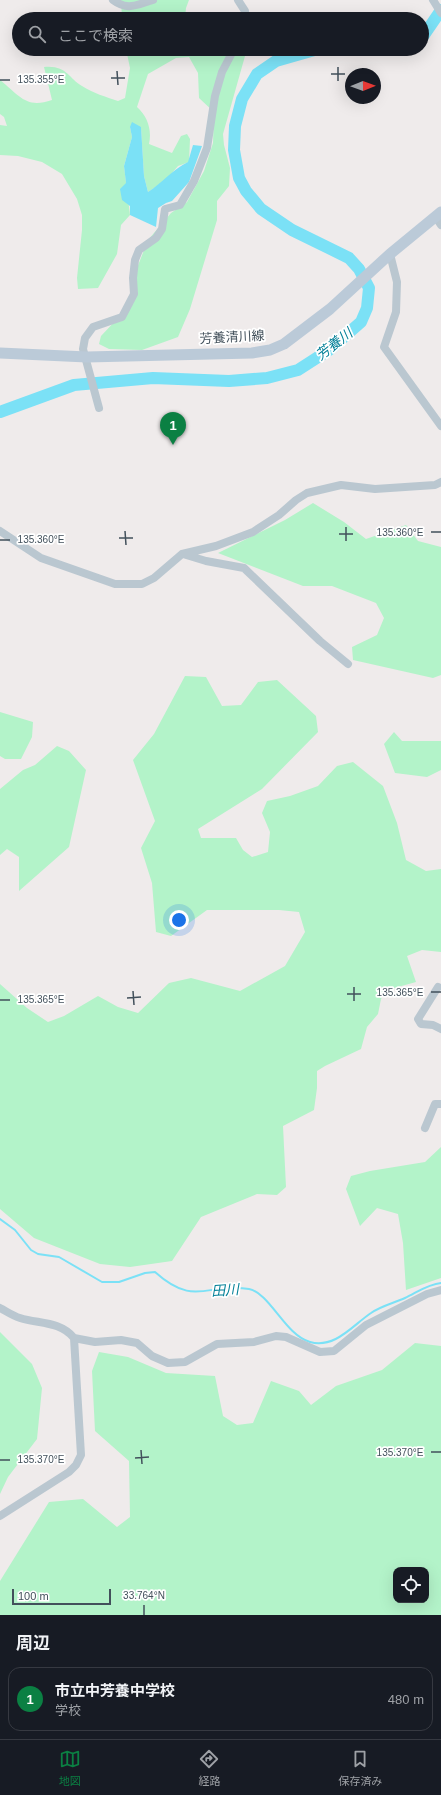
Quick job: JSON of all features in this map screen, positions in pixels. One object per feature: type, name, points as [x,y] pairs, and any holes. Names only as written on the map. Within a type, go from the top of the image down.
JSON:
[{"type":"main road","name":"芳養清川線","points":[[0,354],[88,361],[252,353],[270,350],[284,344],[350,291],[390,254],[439,217]]},
{"type":"street","points":[[113,0],[122,7],[131,7],[153,0]]},
{"type":"street","points":[[238,0],[245,12]]},
{"type":"street","points":[[433,0],[441,13]]},
{"type":"street","points":[[99,408],[88,361],[83,349],[85,338],[93,326],[122,317],[134,294],[133,278],[135,260],[139,250],[156,238],[162,229],[165,209],[180,205],[194,181],[207,148],[212,111],[222,72],[230,56]]},
{"type":"street","points":[[390,254],[398,282],[396,312],[384,347],[441,426]]},
{"type":"street","points":[[0,531],[41,558],[115,584],[142,584],[154,578],[182,554],[216,546],[253,532],[279,515],[296,500],[307,493],[341,485],[375,489],[435,485],[441,482]]},
{"type":"street","points":[[182,554],[206,561],[244,568],[320,641],[348,664]]},
{"type":"street","points":[[438,987],[418,1019],[421,1024],[433,1025],[441,1028]]},
{"type":"street","points":[[425,1128],[435,1104],[441,1104]]},
{"type":"street","points":[[74,1338],[95,1342],[121,1340],[137,1343],[152,1356],[168,1363],[185,1362],[217,1344],[254,1342],[276,1336],[286,1337],[320,1352],[334,1350],[366,1325],[427,1294],[441,1290]]},
{"type":"street","points":[[0,1308],[19,1318],[57,1326],[69,1332],[74,1338],[81,1455],[76,1465],[69,1472],[0,1516]]},
{"type":"green space","points":[[121,0],[189,0],[186,12],[122,12]]},
{"type":"green space","points":[[127,56],[245,56],[223,134],[224,145],[230,168],[229,186],[217,201],[217,220],[190,309],[178,337],[142,350],[109,349],[99,344],[101,336],[135,300],[137,268],[148,240],[171,213],[187,202],[204,171],[213,143],[214,112],[199,98],[198,73],[189,57],[176,58],[148,74],[137,107],[144,115],[148,124],[150,134],[149,144],[172,153],[181,136],[187,134],[190,139],[189,162],[178,166],[166,180],[148,192],[144,176],[141,128],[130,127],[132,137],[124,166],[130,215],[121,225],[117,254],[98,288],[78,289],[77,278],[82,215],[77,199],[62,174],[42,162],[18,156],[0,155],[0,125],[7,126],[4,117],[0,114],[0,80],[18,96],[29,102],[43,102],[52,100],[44,67],[58,68],[77,83],[91,91],[118,101],[125,98],[130,68]]},
{"type":"green space","points":[[313,503],[344,522],[366,539],[406,525],[418,541],[441,547],[441,675],[433,678],[353,660],[352,647],[377,635],[384,618],[376,603],[332,586],[303,586],[218,553],[285,520]]},
{"type":"green space","points":[[185,676],[206,677],[222,706],[241,705],[258,682],[277,680],[316,716],[318,732],[262,789],[198,829],[201,838],[236,838],[243,850],[252,857],[268,852],[270,832],[262,813],[267,801],[290,796],[318,786],[337,766],[353,762],[383,786],[397,823],[406,860],[426,871],[441,869],[441,952],[422,950],[407,956],[416,982],[387,990],[381,999],[378,1014],[367,1027],[361,1049],[317,1071],[317,1088],[314,1110],[283,1126],[286,1187],[277,1195],[257,1194],[201,1217],[172,1261],[130,1267],[100,1264],[34,1238],[0,1209],[0,984],[27,1008],[48,1022],[64,1016],[98,996],[118,1007],[138,1013],[169,983],[191,978],[240,991],[285,966],[305,932],[299,912],[279,910],[207,910],[171,936],[156,932],[152,883],[141,848],[155,821],[133,760],[154,734]]},
{"type":"green space","points":[[0,712],[33,722],[32,737],[21,759],[5,759],[0,756]]},
{"type":"green space","points":[[394,732],[402,741],[441,741],[441,770],[427,777],[395,773],[384,744]]},
{"type":"green space","points":[[57,746],[69,751],[86,770],[69,847],[19,891],[19,857],[7,849],[0,855],[0,789],[23,770],[35,765]]},
{"type":"green space","points":[[441,1147],[441,1278],[406,1290],[403,1243],[398,1214],[377,1208],[360,1226],[346,1189],[351,1176],[370,1171],[425,1162]]},
{"type":"green space","points":[[0,1332],[32,1364],[42,1388],[37,1439],[8,1477],[0,1494]]},
{"type":"green space","points":[[415,1343],[441,1346],[441,1615],[0,1615],[0,1581],[49,1502],[83,1499],[117,1527],[130,1517],[129,1461],[95,1431],[92,1371],[99,1352],[128,1357],[166,1373],[215,1376],[223,1416],[237,1425],[253,1423],[271,1381],[299,1391],[311,1405],[336,1386],[382,1370]]},
{"type":"water","points":[[132,122],[141,127],[144,176],[148,192],[177,168],[188,162],[193,145],[202,146],[189,182],[172,201],[158,208],[156,227],[130,215],[130,206],[122,200],[120,189],[126,183],[124,166],[132,137],[130,127]]},
{"type":"waterway","name":"芳養川","points":[[429,28],[441,10]]},
{"type":"waterway","name":"芳養川","points":[[0,412],[74,385],[153,378],[229,381],[267,378],[298,370],[329,350],[361,322],[367,308],[369,288],[359,269],[349,258],[292,230],[261,209],[246,191],[239,178],[234,150],[235,126],[242,99],[257,74],[276,61],[294,56]]},
{"type":"waterway","name":"田川","points":[[0,1219],[15,1230],[31,1250],[38,1254],[59,1257],[102,1282],[119,1282],[145,1273],[155,1272],[169,1283],[181,1289],[191,1291],[235,1288],[249,1289],[257,1292],[293,1331],[301,1338],[310,1342],[328,1342],[336,1339],[383,1306],[405,1298],[427,1287],[441,1283]]},
{"type":"place","name":"市立中芳養中学校","points":[[173,445]]}]
